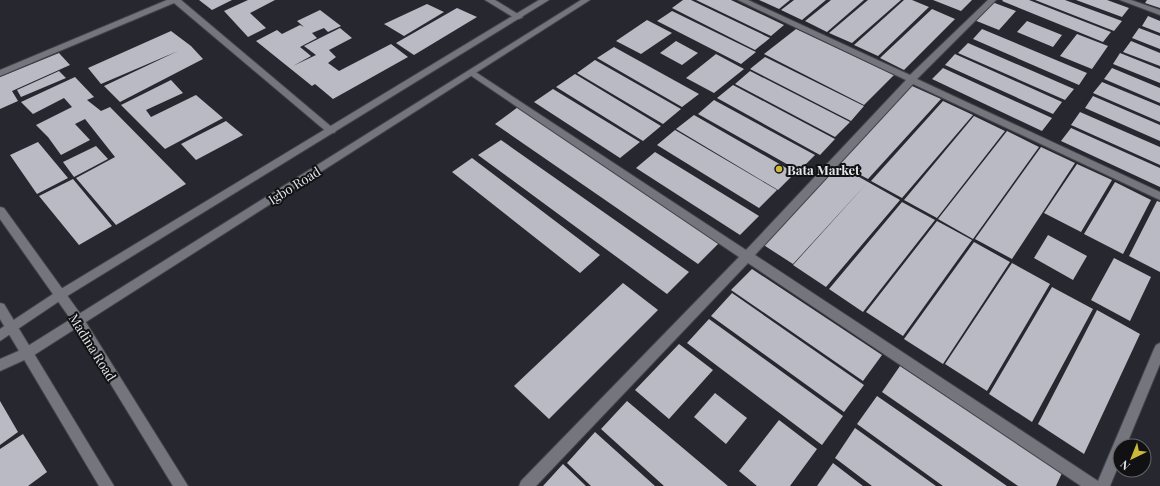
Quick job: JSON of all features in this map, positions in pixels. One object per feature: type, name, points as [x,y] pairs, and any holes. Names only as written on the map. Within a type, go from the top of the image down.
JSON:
[{"type":"street","points":[[0,73],[175,0],[331,131]]},
{"type":"street","points":[[489,0],[519,17]]},
{"type":"street","name":"Igbo Road","points":[[0,336],[60,295],[546,0]]},
{"type":"street","name":"Igbo Road","points":[[0,365],[27,353],[586,0]]},
{"type":"street","points":[[742,0],[1160,196]]},
{"type":"street","points":[[526,486],[747,256],[912,79],[992,0]]},
{"type":"street","points":[[1124,0],[1160,13]]},
{"type":"street","points":[[471,73],[1093,486]]},
{"type":"street","name":"Madina Road","points":[[0,212],[78,320],[181,486]]},
{"type":"street","points":[[0,308],[107,486]]},
{"type":"street","points":[[1103,486],[1160,349]]},
{"type":"building","points":[[199,0],[232,0],[212,10]]},
{"type":"building","points":[[248,0],[275,0],[250,13],[266,28],[248,37],[224,11]]},
{"type":"building","points":[[683,0],[691,0],[770,38],[755,50],[672,8]]},
{"type":"building","points":[[696,0],[731,0],[784,25],[771,36]]},
{"type":"building","points":[[759,0],[790,0],[779,9]]},
{"type":"building","points":[[794,0],[826,0],[802,20],[781,10]]},
{"type":"building","points":[[831,0],[864,0],[827,32],[805,21]]},
{"type":"building","points":[[868,0],[901,0],[852,43],[829,33]]},
{"type":"building","points":[[904,0],[912,0],[929,7],[878,56],[854,45]]},
{"type":"building","points":[[933,0],[972,0],[961,11]]},
{"type":"building","points":[[1029,0],[1111,32],[1103,42],[1002,1]]},
{"type":"building","points":[[1035,0],[1065,0],[1122,21],[1114,31]]},
{"type":"building","points":[[1076,0],[1107,0],[1129,8],[1122,17]]},
{"type":"building","points":[[1147,0],[1160,0],[1160,8],[1145,3]]},
{"type":"building","points":[[992,2],[1016,11],[999,30],[974,20]]},
{"type":"building","points":[[427,4],[444,12],[404,36],[384,24]]},
{"type":"building","points":[[457,8],[477,17],[414,55],[396,43]]},
{"type":"building","points":[[932,9],[955,19],[904,70],[880,58]]},
{"type":"building","points":[[320,10],[341,26],[328,32],[324,28],[312,33],[317,38],[300,47],[311,56],[293,66],[316,55],[304,46],[340,28],[352,38],[329,50],[336,57],[328,63],[339,71],[391,44],[408,57],[333,99],[315,84],[312,86],[256,41],[277,30],[282,34],[300,25],[304,27],[297,21]]},
{"type":"building","points":[[672,11],[756,52],[741,64],[657,21]]},
{"type":"building","points":[[1148,16],[1160,21],[1160,33],[1142,26]]},
{"type":"building","points":[[647,20],[672,33],[641,54],[616,41]]},
{"type":"building","points":[[1027,21],[1062,35],[1053,47],[1017,32]]},
{"type":"building","points":[[1139,28],[1160,36],[1160,49],[1132,38]]},
{"type":"building","points":[[796,29],[894,75],[864,105],[764,54]]},
{"type":"building","points":[[982,29],[1087,73],[1079,85],[973,39]]},
{"type":"building","points":[[171,31],[191,46],[203,59],[120,102],[104,86],[178,51],[101,84],[88,68]]},
{"type":"building","points":[[1077,34],[1108,46],[1092,69],[1060,56]]},
{"type":"building","points":[[676,41],[698,53],[682,65],[660,53]]},
{"type":"building","points":[[1131,41],[1160,53],[1160,66],[1123,52]]},
{"type":"building","points":[[968,43],[1074,89],[1065,100],[958,53]]},
{"type":"building","points":[[614,47],[699,94],[682,107],[597,58]]},
{"type":"building","points":[[59,53],[70,65],[12,91],[18,101],[0,109],[0,77]]},
{"type":"building","points":[[1120,53],[1160,69],[1160,83],[1113,64]]},
{"type":"building","points":[[716,54],[744,69],[714,93],[686,78]]},
{"type":"building","points":[[955,54],[1062,102],[1053,114],[945,65]]},
{"type":"building","points":[[765,57],[864,106],[851,121],[750,69]]},
{"type":"building","points":[[595,60],[681,109],[663,124],[577,73]]},
{"type":"building","points":[[943,68],[1052,118],[1042,131],[932,79]]},
{"type":"building","points":[[1112,68],[1160,88],[1160,103],[1104,79]]},
{"type":"building","points":[[59,71],[66,78],[21,97],[17,90]]},
{"type":"building","points":[[750,71],[850,122],[835,137],[735,84]]},
{"type":"building","points":[[575,74],[661,126],[643,141],[556,87]]},
{"type":"building","points":[[75,77],[94,97],[87,100],[101,111],[110,107],[186,184],[116,225],[76,178],[115,157],[85,119],[75,124],[90,140],[61,155],[48,137],[36,125],[72,107],[64,98],[33,114],[21,102]]},
{"type":"building","points":[[171,80],[183,93],[146,110],[151,117],[196,95],[223,118],[165,149],[121,105]]},
{"type":"building","points":[[1102,82],[1160,106],[1160,122],[1093,93]]},
{"type":"building","points":[[733,85],[835,139],[820,155],[717,98]]},
{"type":"building","points":[[912,86],[941,99],[868,179],[838,163]]},
{"type":"building","points":[[553,89],[640,142],[620,158],[534,102]]},
{"type":"building","points":[[1093,96],[1160,125],[1160,141],[1085,108]]},
{"type":"building","points":[[714,100],[815,155],[799,171],[698,114]]},
{"type":"building","points":[[943,101],[973,115],[902,198],[871,181]]},
{"type":"building","points":[[518,107],[721,241],[698,264],[495,124]]},
{"type":"building","points":[[1080,112],[1160,147],[1160,165],[1071,125]]},
{"type":"building","points":[[694,115],[795,173],[778,190],[676,129]]},
{"type":"building","points":[[974,116],[1005,131],[937,218],[904,200]]},
{"type":"building","points":[[226,121],[243,135],[196,160],[181,144]]},
{"type":"building","points":[[1071,128],[1160,168],[1160,187],[1061,141]]},
{"type":"building","points":[[675,130],[777,190],[759,208],[657,145]]},
{"type":"building","points":[[1007,131],[1039,147],[973,239],[938,219]]},
{"type":"building","points":[[501,140],[689,272],[667,294],[478,155]]},
{"type":"building","points":[[38,142],[68,178],[37,194],[10,155]]},
{"type":"building","points":[[96,146],[108,159],[74,177],[63,162]]},
{"type":"building","points":[[1041,147],[1075,163],[1012,259],[975,239]]},
{"type":"building","points":[[655,152],[759,216],[740,235],[636,168]]},
{"type":"building","points":[[472,158],[600,255],[580,273],[452,172]]},
{"type":"building","points":[[1077,164],[1112,180],[1081,232],[1044,213]]},
{"type":"building","points":[[838,165],[868,182],[793,264],[762,244]]},
{"type":"building","points":[[73,179],[112,226],[79,245],[39,196]]},
{"type":"building","points":[[868,182],[900,200],[826,287],[793,265]]},
{"type":"building","points":[[1115,182],[1151,200],[1123,254],[1084,234]]},
{"type":"building","points":[[1157,201],[1160,202],[1160,272],[1129,256]]},
{"type":"building","points":[[902,202],[935,220],[863,312],[829,289]]},
{"type":"building","points":[[937,221],[972,240],[903,336],[866,312]]},
{"type":"building","points":[[1048,235],[1087,256],[1073,280],[1034,258]]},
{"type":"building","points":[[974,242],[1010,262],[943,364],[904,339]]},
{"type":"building","points":[[1114,258],[1151,277],[1130,321],[1091,300]]},
{"type":"building","points":[[1012,263],[1050,284],[987,391],[945,364]]},
{"type":"building","points":[[752,269],[882,355],[863,381],[731,290]]},
{"type":"building","points":[[623,283],[658,310],[549,419],[514,386]]},
{"type":"building","points":[[1052,287],[1093,309],[1032,422],[989,394]]},
{"type":"building","points":[[732,293],[864,385],[844,412],[711,316]]},
{"type":"building","points":[[1097,310],[1140,334],[1084,454],[1038,424]]},
{"type":"building","points":[[709,319],[843,416],[822,445],[687,343]]},
{"type":"building","points":[[679,344],[713,370],[669,419],[635,390]]},
{"type":"building","points":[[900,366],[1062,473],[1056,486],[1018,486],[882,392]]},
{"type":"building","points":[[715,393],[747,418],[726,444],[694,417]]},
{"type":"building","points":[[877,396],[1007,486],[943,486],[857,424]]},
{"type":"building","points":[[0,401],[18,432],[0,445]]},
{"type":"building","points":[[627,401],[728,486],[664,486],[601,429]]},
{"type":"building","points":[[779,420],[817,449],[790,486],[757,486],[739,471]]},
{"type":"building","points":[[855,428],[936,486],[872,486],[835,458]]},
{"type":"building","points":[[595,432],[655,486],[591,486],[567,463]]},
{"type":"building","points":[[23,434],[47,472],[28,486],[0,486],[0,449]]},
{"type":"building","points":[[833,463],[863,486],[817,486]]},
{"type":"building","points":[[563,464],[586,486],[543,486]]},
{"type":"place","name":"Bata Market","points":[[779,169]]}]
